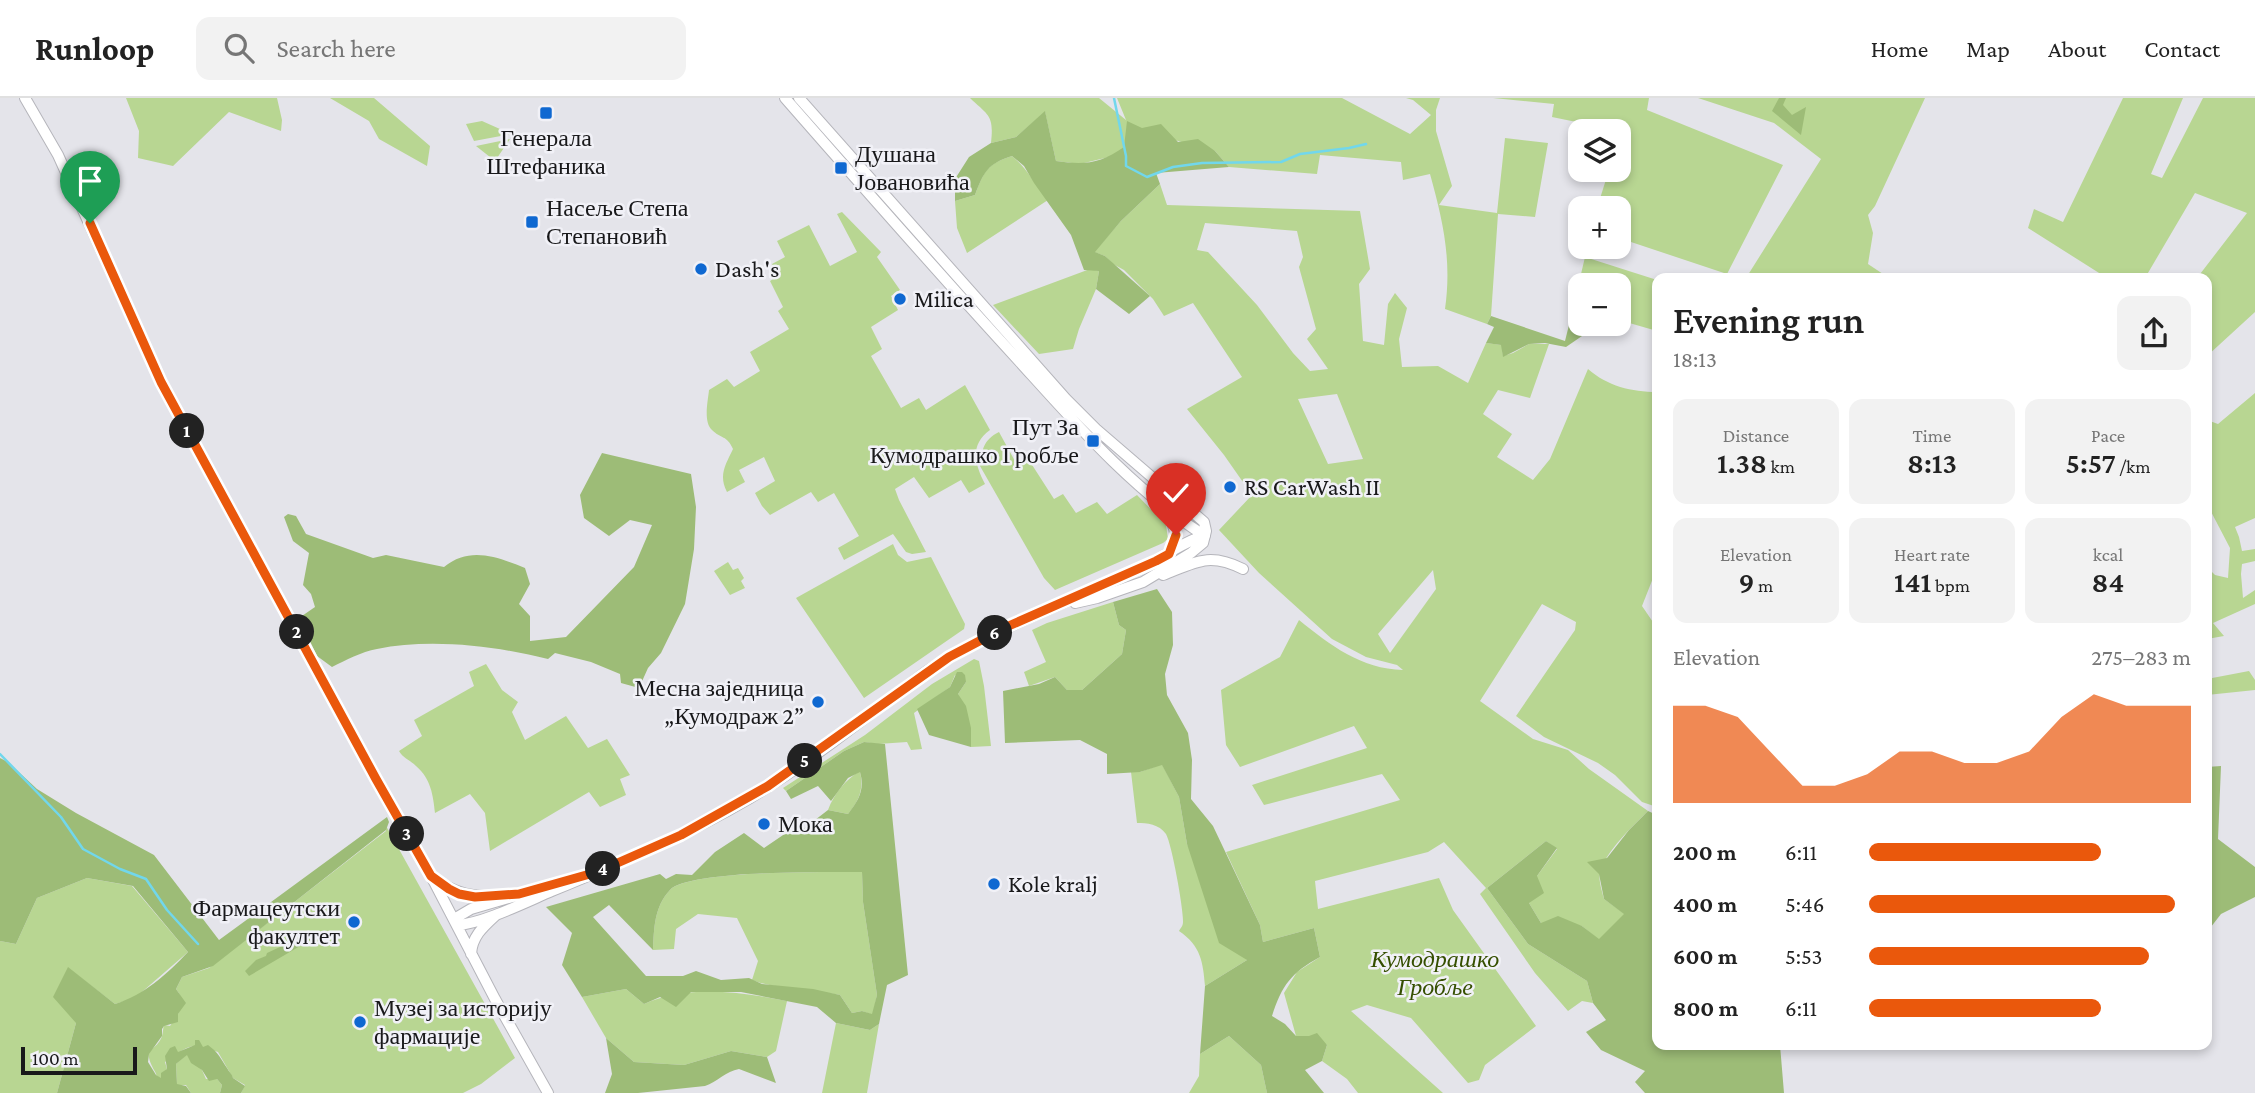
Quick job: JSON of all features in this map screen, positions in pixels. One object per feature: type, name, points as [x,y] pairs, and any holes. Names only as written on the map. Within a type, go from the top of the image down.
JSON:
[{"type":"street","points":[[25,98],[63,164],[180,418],[548,1093]]},
{"type":"street","points":[[785,98],[1070,418],[1162,507],[1205,536]]},
{"type":"street","points":[[799,98],[1066,398],[1116,447],[1200,517],[1205,527],[1203,543],[1143,582]]},
{"type":"street","points":[[1162,507],[1176,530],[1176,539],[1169,554]]},
{"type":"street","points":[[456,922],[498,913],[681,835],[750,798],[830,744],[938,664],[1004,628],[1055,607],[1205,536]]},
{"type":"street","points":[[1055,607],[1097,598],[1194,563],[1213,559],[1243,569]]},
{"type":"street","points":[[456,922],[471,909],[597,872]]},
{"type":"street","points":[[431,876],[459,894],[475,897],[519,894]]},
{"type":"street","points":[[471,954],[476,936],[498,913]]},
{"type":"green space","points":[[126,98],[277,98],[282,120],[281,131],[229,112],[173,166],[138,158],[139,131]]},
{"type":"green space","points":[[330,98],[374,98],[430,146],[427,166],[379,139],[369,121]]},
{"type":"green space","points":[[970,98],[1099,98],[1126,120],[1117,98],[1342,98],[1410,134],[1431,115],[1413,100],[1406,98],[1440,98],[1436,110],[1436,131],[1452,186],[1439,205],[1497,213],[1505,138],[1548,143],[1535,217],[1498,214],[1491,316],[1487,324],[1445,309],[1447,257],[1430,174],[1403,180],[1401,162],[1320,155],[1317,174],[1229,167],[1215,151],[1156,135],[1109,157],[1080,164],[1056,161],[1045,112],[1016,137],[991,143],[991,121]]},
{"type":"green space","points":[[1493,98],[1649,98],[1647,110],[1783,165],[1728,273],[1724,273],[1631,242],[1631,196],[1601,196],[1605,182],[1631,182],[1631,119],[1568,120],[1552,117],[1554,104]]},
{"type":"green space","points":[[1698,98],[1925,98],[1875,206],[1868,215],[1873,233],[1868,264],[1882,273],[1749,273],[1821,159],[1774,123]]},
{"type":"green space","points":[[1779,98],[1786,98],[1783,105],[1792,115],[1806,107],[1801,135],[1772,111]]},
{"type":"green space","points":[[2123,98],[2183,98],[2151,174],[2162,178],[2203,98],[2255,98],[2255,312],[2212,351],[2212,273],[2201,273],[2247,213],[2195,193],[2148,273],[2099,273],[2028,228],[2034,209],[2063,222]]},
{"type":"green space","points":[[1045,111],[1056,161],[1092,162],[1115,153],[1124,147],[1127,121],[1142,128],[1161,124],[1178,142],[1198,139],[1215,151],[1229,167],[1156,173],[1160,184],[1121,221],[1095,252],[1105,256],[1150,296],[1129,314],[1096,289],[1099,271],[1084,270],[1071,235],[1024,166],[1012,156],[997,162],[988,170],[975,195],[955,201],[955,179],[969,157],[991,143],[1016,137]]},
{"type":"green space","points":[[482,121],[511,134],[474,141],[466,124]]},
{"type":"green space","points":[[510,139],[495,161],[476,146]]},
{"type":"green space","points":[[1012,156],[1027,171],[1048,200],[967,253],[957,228],[955,201],[975,195],[988,170],[997,162]]},
{"type":"green space","name":"Кумодрашко Гробље","points":[[1160,184],[1167,205],[1360,211],[1370,269],[1359,284],[1363,341],[1384,345],[1388,304],[1395,293],[1407,308],[1399,339],[1402,367],[1438,366],[1468,383],[1486,343],[1502,345],[1503,356],[1529,344],[1549,344],[1530,398],[1498,390],[1483,414],[1512,434],[1497,457],[1533,480],[1550,459],[1588,369],[1603,380],[1620,387],[1652,392],[1652,581],[1642,606],[1652,621],[1652,805],[1642,802],[1615,775],[1598,763],[1544,737],[1516,716],[1575,630],[1576,622],[1542,604],[1480,701],[1533,739],[1568,750],[1589,769],[1648,811],[1614,847],[1603,864],[1600,882],[1604,899],[1625,914],[1599,940],[1582,926],[1541,923],[1529,903],[1537,876],[1557,849],[1546,841],[1487,888],[1528,944],[1587,981],[1593,1003],[1582,1001],[1568,1011],[1535,973],[1480,894],[1486,888],[1444,842],[1428,852],[1315,881],[1318,909],[1439,878],[1453,910],[1536,1026],[1485,1065],[1479,1080],[1468,1083],[1411,1018],[1367,1005],[1351,1011],[1443,1093],[1358,1093],[1347,1079],[1322,1061],[1327,1045],[1309,1036],[1296,1036],[1284,993],[1297,972],[1320,957],[1314,928],[1263,942],[1260,925],[1226,852],[1400,800],[1382,774],[1264,805],[1252,785],[1367,748],[1354,726],[1240,767],[1226,745],[1221,690],[1280,657],[1299,620],[1347,654],[1373,665],[1403,670],[1397,665],[1366,657],[1332,639],[1259,573],[1219,530],[1252,495],[1187,409],[1242,377],[1193,303],[1164,316],[1153,299],[1124,270],[1105,256],[1094,252],[1121,221]],"holes":[[[1205,223],[1297,231],[1303,257],[1299,267],[1316,329],[1307,339],[1328,369],[1310,371],[1257,305],[1208,252],[1197,250]],[[1337,394],[1363,459],[1328,464],[1298,399]],[[1433,570],[1436,589],[1390,653],[1378,634]]]},
{"type":"green space","points":[[842,212],[881,252],[877,257],[900,290],[891,296],[898,310],[871,327],[882,349],[871,356],[901,408],[919,398],[926,410],[965,385],[990,430],[979,442],[976,456],[985,484],[969,493],[961,480],[929,498],[914,477],[895,489],[926,552],[906,552],[893,534],[844,560],[838,548],[859,536],[834,493],[818,502],[811,492],[770,515],[755,493],[775,481],[764,457],[739,470],[745,482],[727,492],[723,475],[733,449],[726,439],[712,430],[708,422],[709,390],[727,379],[734,387],[760,371],[750,352],[789,329],[778,311],[783,307],[770,281],[778,276],[772,264],[785,257],[777,241],[809,225],[830,266],[857,252],[837,214]]},
{"type":"green space","points":[[1585,259],[1652,278],[1652,330],[1631,323],[1631,273],[1581,273]]},
{"type":"green space","points":[[1090,269],[1099,271],[1096,289],[1073,349],[1039,354],[993,305]]},
{"type":"green space","points":[[1491,316],[1565,341],[1568,329],[1568,336],[1582,336],[1566,347],[1545,343],[1529,344],[1503,357],[1501,345],[1486,343],[1494,327],[1487,324]]},
{"type":"green space","points":[[2255,393],[2255,518],[2235,527],[2242,551],[2255,549],[2255,561],[2242,564],[2241,574],[2243,598],[2255,590],[2255,604],[2213,623],[2224,636],[2212,638],[2212,572],[2228,578],[2230,548],[2212,514],[2212,422],[2218,424]]},
{"type":"green space","points":[[999,432],[1016,463],[1027,457],[1054,499],[1063,494],[1076,513],[1097,502],[1107,514],[1137,495],[1166,525],[1168,539],[1055,590],[1044,578],[980,466],[984,446]]},
{"type":"green space","points":[[602,453],[691,474],[696,507],[694,549],[685,604],[661,653],[648,668],[639,688],[621,683],[620,674],[591,662],[555,653],[548,659],[485,647],[419,644],[371,650],[332,667],[317,656],[299,618],[315,607],[311,594],[303,585],[309,553],[293,541],[284,517],[288,514],[296,516],[306,534],[373,558],[386,555],[444,567],[474,555],[494,557],[525,568],[530,584],[519,604],[530,616],[530,641],[566,637],[634,567],[652,525],[630,520],[609,536],[584,518],[580,495]]},
{"type":"green space","points":[[893,544],[898,555],[907,562],[931,557],[965,624],[964,629],[864,698],[796,598]]},
{"type":"green space","points":[[728,562],[733,570],[738,568],[744,578],[741,581],[745,588],[730,595],[714,571]]},
{"type":"green space","points":[[1157,589],[1172,612],[1173,645],[1165,674],[1167,695],[1188,733],[1192,760],[1191,799],[1213,826],[1260,925],[1263,942],[1314,928],[1320,957],[1289,981],[1272,1016],[1285,1024],[1296,1036],[1317,1033],[1327,1045],[1322,1061],[1305,1070],[1324,1093],[1267,1093],[1261,1065],[1229,1036],[1200,1054],[1205,986],[1247,960],[1219,943],[1187,844],[1179,797],[1162,765],[1140,772],[1107,774],[1107,754],[1080,740],[1005,743],[1003,691],[1039,684],[1055,677],[1067,690],[1082,690],[1122,654],[1126,630],[1119,625],[1113,602]]},
{"type":"green space","points":[[1113,602],[1119,625],[1126,630],[1122,654],[1082,690],[1067,690],[1055,677],[1029,686],[1024,672],[1046,662],[1032,630]]},
{"type":"green space","points":[[974,659],[979,661],[984,686],[991,746],[971,747],[958,694],[966,682],[955,675],[950,687],[914,713],[922,749],[911,750],[907,742],[864,742],[844,751],[786,791],[783,788],[865,735],[932,684]]},
{"type":"green space","points":[[486,664],[502,690],[518,702],[512,712],[525,740],[566,716],[588,748],[607,739],[630,775],[620,779],[626,795],[600,807],[589,792],[490,851],[485,813],[470,794],[435,813],[425,776],[399,751],[422,736],[414,720],[474,686],[469,672]]},
{"type":"green space","points":[[2249,671],[2255,680],[2255,690],[2212,694],[2212,678]]},
{"type":"green space","points":[[957,672],[965,675],[966,682],[958,694],[966,706],[971,728],[971,747],[929,735],[917,709],[950,687]]},
{"type":"green space","points":[[864,742],[885,744],[908,975],[887,985],[879,1024],[870,1030],[836,1023],[817,1007],[741,992],[691,992],[676,1007],[660,997],[644,1004],[626,989],[582,997],[562,965],[572,933],[546,907],[660,874],[666,879],[676,874],[692,875],[715,852],[744,833],[764,848],[789,831],[802,830],[828,810],[848,814],[860,794],[860,772],[848,778],[831,801],[818,786],[791,799],[786,791],[844,751]],"holes":[[[792,872],[862,872],[863,902],[877,995],[872,1014],[862,1011],[852,1013],[840,995],[813,989],[762,984],[749,978],[721,980],[696,971],[683,976],[646,976],[593,917],[609,905],[653,950],[656,918],[661,904],[670,890],[682,883],[730,876]]]},
{"type":"green space","points":[[0,758],[37,789],[154,855],[219,940],[387,817],[389,822],[386,830],[213,966],[182,977],[176,989],[186,1003],[178,1014],[178,1022],[162,1029],[162,1036],[149,1054],[148,1062],[161,1078],[161,1073],[167,1069],[165,1056],[170,1048],[175,1046],[178,1052],[195,1045],[195,1040],[199,1040],[203,1047],[208,1045],[215,1051],[233,1078],[245,1086],[241,1093],[220,1093],[222,1085],[217,1079],[209,1081],[202,1070],[191,1063],[187,1055],[176,1064],[177,1084],[186,1086],[191,1093],[57,1093],[76,1023],[53,997],[68,967],[115,1004],[154,983],[188,952],[133,886],[87,878],[37,898],[16,944],[0,941]]},
{"type":"green space","points":[[1162,764],[1179,797],[1187,844],[1247,960],[1205,986],[1200,955],[1179,931],[1183,923],[1181,903],[1166,834],[1156,826],[1137,823],[1131,772],[1140,772]]},
{"type":"green space","points":[[2221,766],[2218,839],[2255,867],[2255,897],[2221,914],[2212,926],[2212,767]]},
{"type":"green space","points":[[860,771],[860,794],[848,814],[828,810],[841,788]]},
{"type":"green space","points":[[1648,811],[1652,813],[1652,1050],[1780,1050],[1784,1093],[1645,1093],[1635,1082],[1645,1071],[1601,1050],[1586,1032],[1606,1020],[1593,1003],[1587,981],[1528,944],[1487,888],[1546,841],[1557,848],[1537,876],[1544,893],[1529,903],[1541,923],[1558,916],[1582,926],[1599,939],[1624,914],[1604,899],[1599,874],[1587,862],[1607,858]]},
{"type":"green space","name":"Фармацеутски факултет","points":[[385,824],[515,1058],[481,1084],[463,1093],[241,1093],[245,1085],[233,1078],[218,1052],[195,1046],[165,1062],[167,1069],[161,1079],[157,1076],[149,1053],[162,1036],[164,1025],[170,1026],[181,1008],[180,994],[176,989],[182,977],[209,968],[386,831]]},
{"type":"green space","points":[[792,872],[862,872],[863,902],[877,995],[873,1015],[862,1011],[852,1013],[840,995],[752,980],[758,961],[737,918],[698,914],[676,929],[674,949],[653,950],[656,918],[661,904],[670,890],[682,883]]},
{"type":"green space","points":[[87,878],[132,886],[188,952],[135,998],[115,1004],[68,968],[76,1023],[57,1093],[0,1093],[0,941],[16,944],[37,898]]},
{"type":"green space","points":[[308,934],[312,939],[249,976],[245,971],[267,953]]},
{"type":"green space","points":[[626,989],[644,1004],[697,992],[733,993],[787,1001],[776,1051],[767,1057],[731,1051],[684,1065],[634,1062],[606,1038],[582,997]]},
{"type":"green space","points":[[836,1023],[870,1030],[879,1024],[867,1093],[822,1093]]},
{"type":"green space","points":[[1229,1036],[1261,1065],[1267,1093],[1189,1093],[1199,1076],[1200,1054]]},
{"type":"green space","points":[[606,1038],[634,1062],[684,1065],[731,1051],[767,1057],[776,1083],[739,1069],[705,1086],[638,1093],[605,1093],[612,1074]]},
{"type":"green space","points":[[187,1054],[202,1070],[206,1079],[217,1079],[222,1085],[220,1093],[191,1093],[186,1085],[177,1085],[176,1064]]},
{"type":"waterway","points":[[1114,98],[1126,166],[1147,177],[1173,167],[1202,163],[1281,162],[1300,154],[1366,144]]},
{"type":"waterway","points":[[0,754],[61,817],[83,849],[120,869],[146,879],[167,910],[198,944]]},
{"type":"place","name":"Генерала Штефаника","points":[[546,113]]},
{"type":"place","name":"Душана Јовановића","points":[[841,168]]},
{"type":"place","name":"Насеље Степа Степановић","points":[[532,222]]},
{"type":"place","name":"Dash's","points":[[701,269]]},
{"type":"place","name":"Milica","points":[[900,299]]},
{"type":"place","name":"Пут За Кумодрашко Гробље","points":[[1093,441]]},
{"type":"place","name":"RS CarWash II","points":[[1230,487]]},
{"type":"place","name":"Месна заједница „Кумодраж 2”","points":[[818,702]]},
{"type":"place","name":"Мока","points":[[764,824]]},
{"type":"place","name":"Kole kralj","points":[[994,884]]},
{"type":"place","name":"Фармацеутски факултет","points":[[354,922]]},
{"type":"place","name":"Музеј за историју фармације","points":[[360,1022]]},
{"type":"route","points":[[90,223],[161,382],[376,779],[431,876],[459,894],[475,897],[519,894],[597,872],[699,826],[750,798],[793,769],[949,657],[1004,628],[1156,561],[1169,554],[1176,535]]}]
